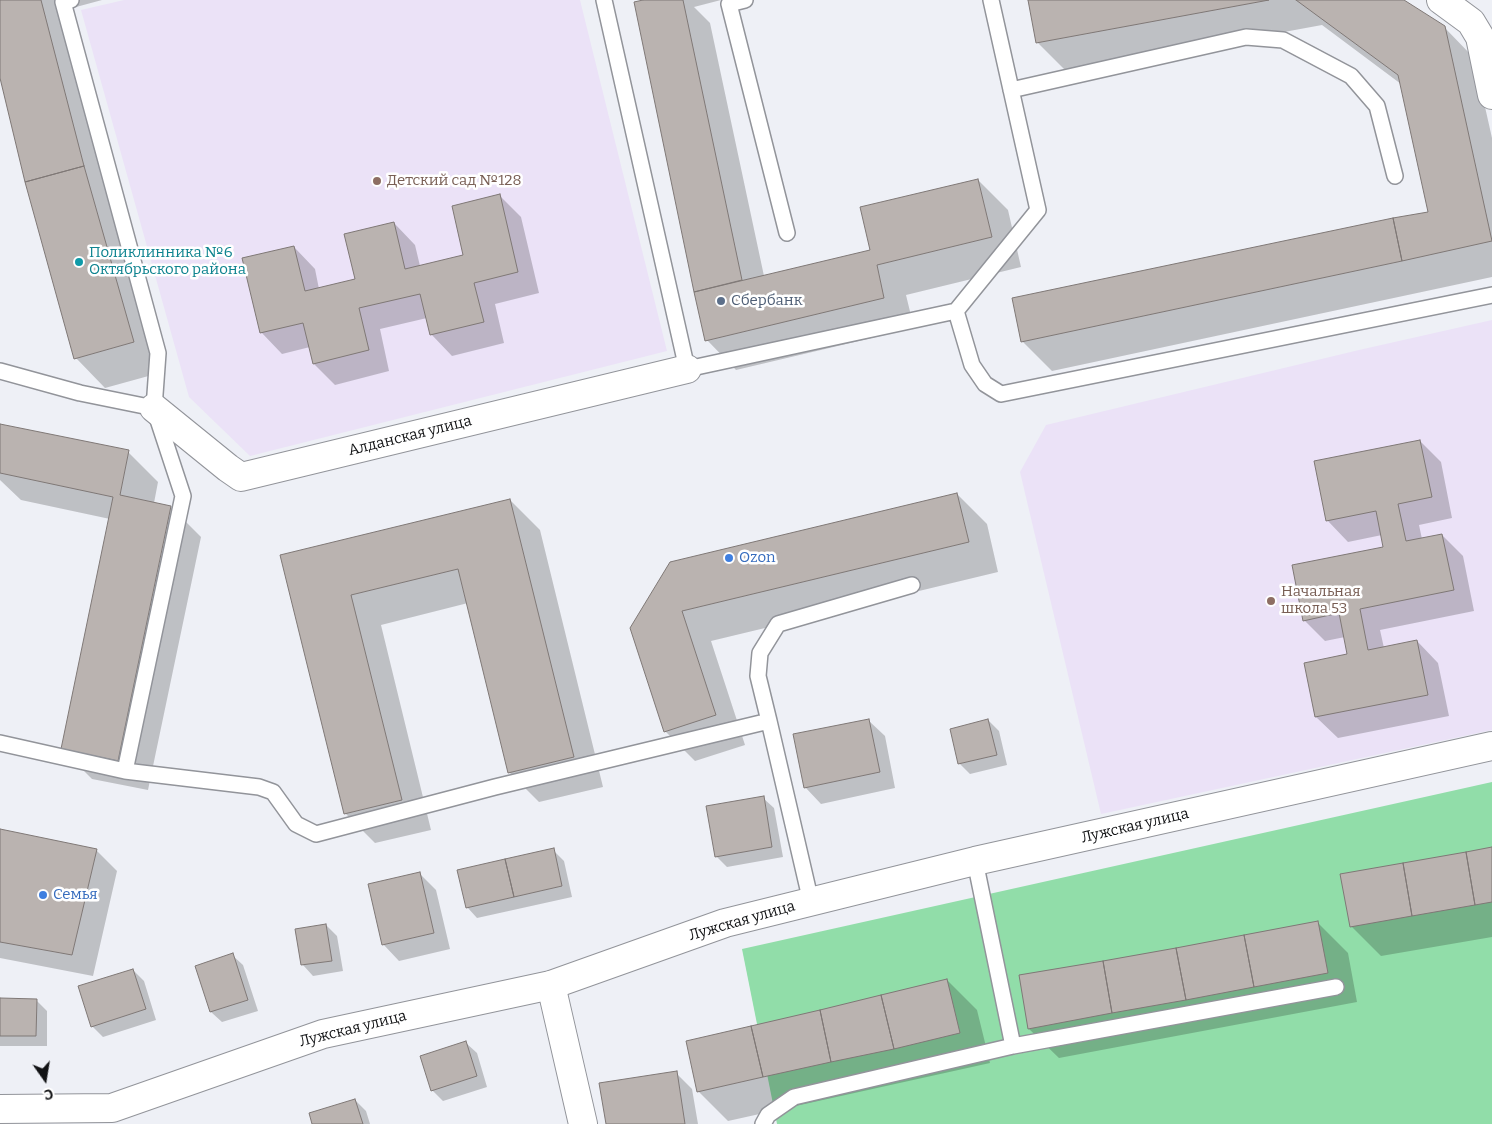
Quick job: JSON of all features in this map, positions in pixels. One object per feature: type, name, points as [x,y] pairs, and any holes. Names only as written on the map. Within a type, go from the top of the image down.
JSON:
[{"type":"street","points":[[1442,0],[1470,22],[1480,37],[1492,95]]},
{"type":"street","name":"Алданская улица","points":[[154,408],[241,477],[688,369]]},
{"type":"street","name":"Лужская улица","points":[[0,1109],[112,1108],[323,1034],[551,985],[725,923],[975,861],[1492,746]]},
{"type":"street","points":[[551,985],[584,1124]]},
{"type":"lane","points":[[72,0],[63,2],[158,353],[154,408],[183,496],[125,771]]},
{"type":"lane","points":[[604,0],[688,369],[956,311],[1038,210],[991,0]]},
{"type":"lane","points":[[745,0],[729,4],[787,233]]},
{"type":"lane","points":[[1011,90],[1246,38],[1283,40],[1351,76],[1377,106],[1394,176]]},
{"type":"lane","points":[[956,311],[972,365],[985,384],[1001,394],[1492,295]]},
{"type":"lane","points":[[0,371],[80,392],[154,408]]},
{"type":"lane","points":[[811,902],[758,676],[760,653],[778,624],[912,585]]},
{"type":"lane","points":[[0,743],[125,771],[259,787],[273,792],[296,824],[316,834],[504,785],[769,721]]},
{"type":"lane","points":[[975,861],[1013,1046]]},
{"type":"lane","points":[[763,1124],[768,1115],[794,1097],[1013,1046],[1336,986]]},
{"type":"shaded area","name":"Детский сад №128","points":[[124,0],[580,0],[667,351],[250,456],[189,397],[81,10]]},
{"type":"shaded area","name":"Начальная школа 53","points":[[1492,320],[1492,730],[1101,814],[1020,472],[1046,425]]},
{"type":"green space","points":[[1492,782],[1492,1124],[777,1124],[742,949]]},
{"type":"building","points":[[0,0],[41,0],[84,166],[25,182],[0,78]]},
{"type":"building","points":[[643,0],[683,0],[742,280],[694,292],[634,2]]},
{"type":"building","points":[[1028,0],[1269,0],[1036,43]]},
{"type":"building","points":[[1296,0],[1404,0],[1445,26],[1492,241],[1402,261],[1393,218],[1428,212],[1398,75]]},
{"type":"building","name":"Поликлинника №6 Октябрьского района","points":[[84,166],[134,342],[74,359],[25,182]]},
{"type":"building","points":[[978,179],[992,237],[877,265],[884,298],[705,341],[694,292],[870,250],[860,207]]},
{"type":"building","points":[[500,194],[518,272],[474,283],[484,322],[430,335],[420,294],[359,308],[369,350],[313,364],[303,323],[260,333],[242,258],[294,246],[305,291],[355,279],[344,234],[394,222],[405,269],[463,255],[452,206]]},
{"type":"building","points":[[1393,218],[1402,261],[1021,342],[1012,298]]},
{"type":"building","points":[[0,424],[129,450],[120,495],[171,506],[118,761],[61,749],[113,497],[0,473]]},
{"type":"building","points":[[1420,440],[1432,497],[1398,504],[1406,541],[1442,534],[1454,590],[1360,609],[1368,650],[1417,640],[1428,695],[1315,717],[1304,663],[1347,654],[1339,613],[1303,621],[1292,565],[1383,547],[1376,511],[1326,521],[1314,461]]},
{"type":"building","points":[[957,493],[969,542],[682,611],[716,715],[664,732],[630,628],[670,562]]},
{"type":"building","points":[[510,499],[574,757],[508,773],[458,569],[351,595],[402,800],[344,814],[280,555]]},
{"type":"building","points":[[869,719],[880,772],[804,788],[793,734]]},
{"type":"building","points":[[988,719],[997,755],[958,764],[950,729]]},
{"type":"building","points":[[764,796],[772,847],[715,857],[706,806]]},
{"type":"building","name":"Семья","points":[[0,829],[97,849],[72,955],[0,942]]},
{"type":"building","points":[[1492,847],[1492,902],[1475,905],[1466,852]]},
{"type":"building","points":[[554,848],[562,886],[514,897],[505,859]]},
{"type":"building","points":[[1466,852],[1475,905],[1412,916],[1403,863]]},
{"type":"building","points":[[505,859],[514,897],[466,908],[457,870]]},
{"type":"building","points":[[1403,863],[1412,916],[1350,927],[1340,874]]},
{"type":"building","points":[[420,872],[434,933],[382,945],[368,884]]},
{"type":"building","points":[[1318,921],[1328,973],[1254,987],[1244,935]]},
{"type":"building","points":[[326,924],[332,961],[301,965],[295,929]]},
{"type":"building","points":[[1244,935],[1254,987],[1186,1000],[1176,948]]},
{"type":"building","points":[[1176,948],[1186,1000],[1112,1013],[1103,961]]},
{"type":"building","points":[[233,953],[248,1000],[210,1012],[195,966]]},
{"type":"building","points":[[1103,961],[1112,1013],[1028,1029],[1019,975]]},
{"type":"building","points":[[133,969],[146,1009],[91,1027],[78,986]]},
{"type":"building","points":[[947,979],[960,1033],[894,1049],[881,995]]},
{"type":"building","points":[[881,995],[894,1049],[831,1062],[820,1010]]},
{"type":"building","points":[[0,998],[37,999],[36,1036],[0,1036]]},
{"type":"building","points":[[820,1010],[831,1062],[763,1077],[751,1026]]},
{"type":"building","points":[[751,1026],[763,1077],[697,1092],[686,1041]]},
{"type":"building","points":[[466,1041],[477,1076],[431,1091],[420,1056]]},
{"type":"building","points":[[677,1071],[685,1124],[606,1124],[599,1083]]},
{"type":"building","points":[[355,1099],[363,1124],[312,1124],[309,1113]]},
{"type":"place","name":"Детский сад №128","points":[[377,181]]},
{"type":"place","name":"Поликлинника №6 Октябрьского района","points":[[79,262]]},
{"type":"place","name":"Сбербанк","points":[[721,301]]},
{"type":"place","name":"Ozon","points":[[729,558]]},
{"type":"place","name":"Начальная школа 53","points":[[1271,601]]},
{"type":"place","name":"Семья","points":[[43,895]]}]
